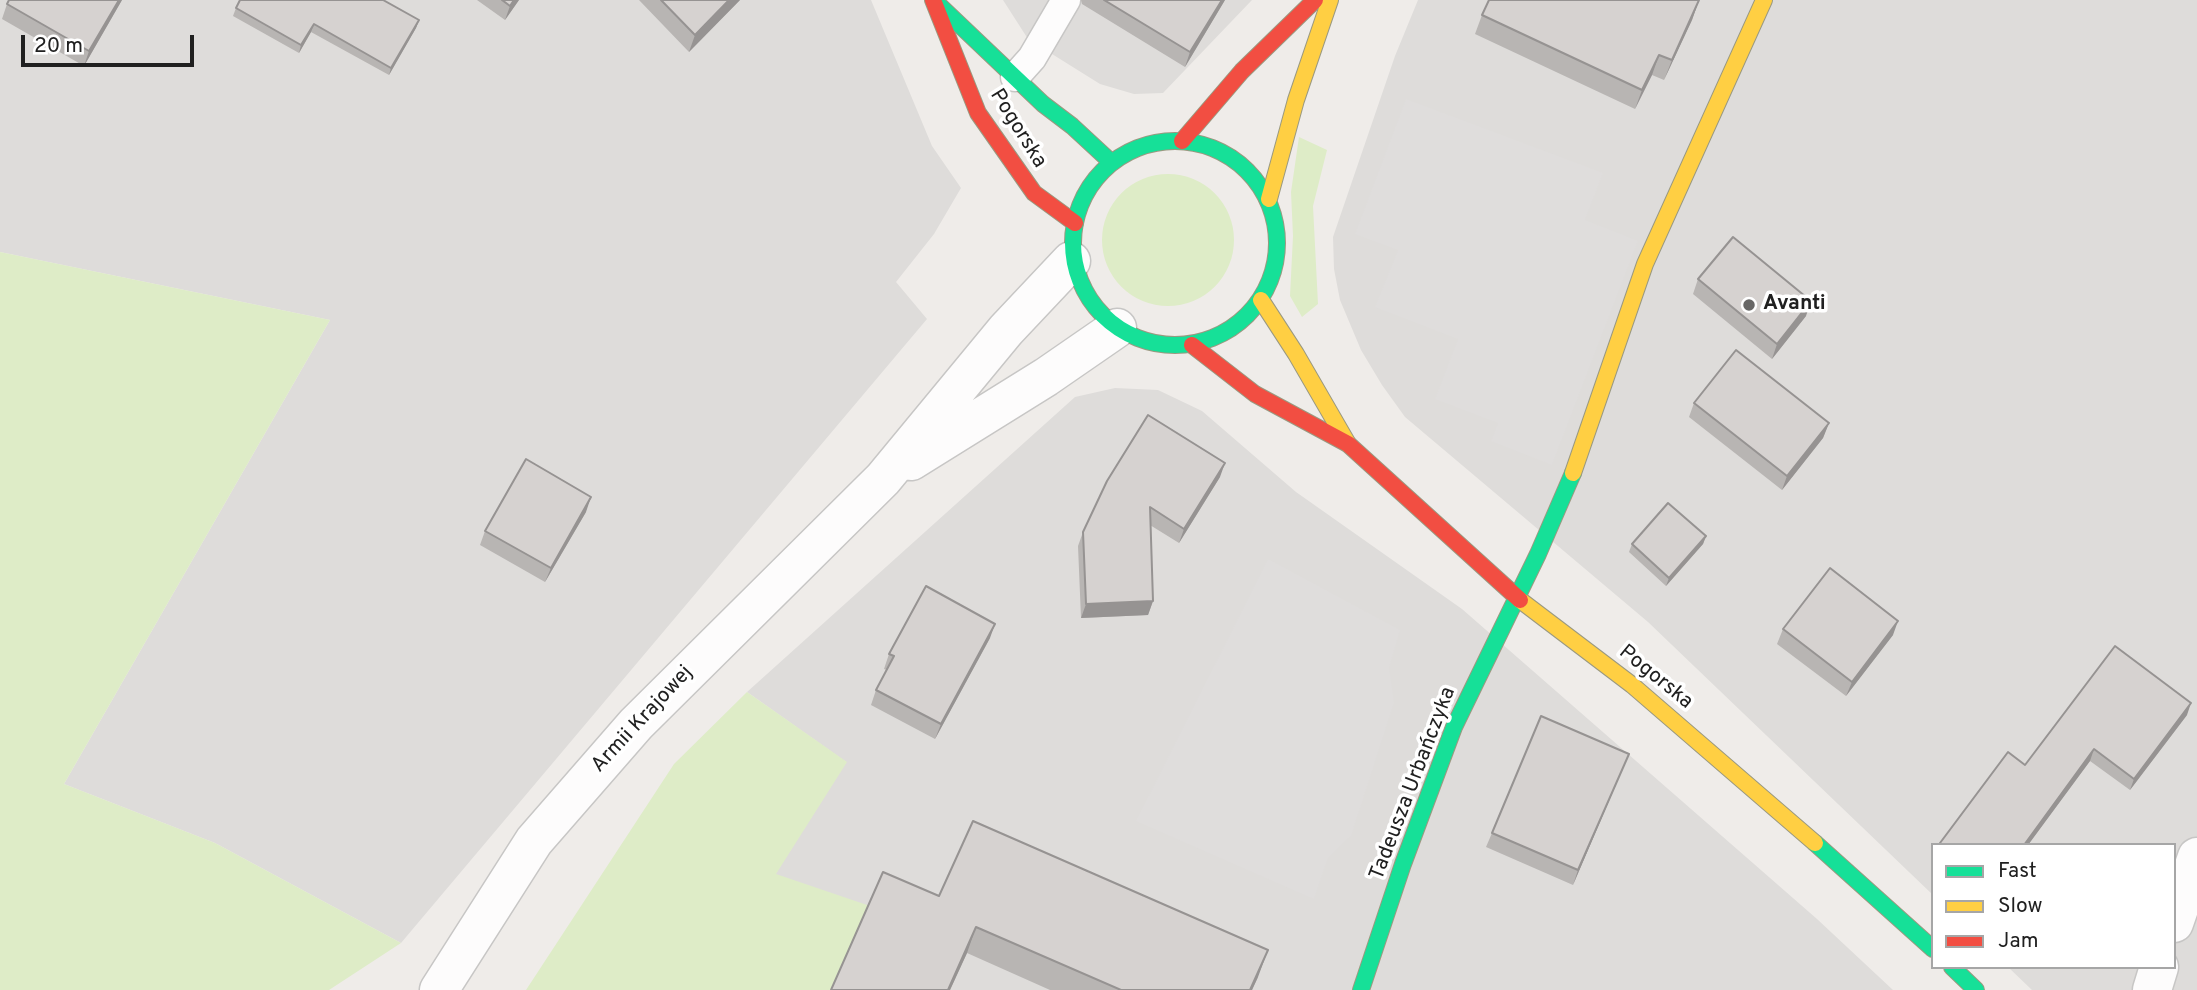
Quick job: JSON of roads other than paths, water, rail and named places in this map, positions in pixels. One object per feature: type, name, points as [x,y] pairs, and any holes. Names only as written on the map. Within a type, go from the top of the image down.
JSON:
[{"type":"street","name":"Pogorska","points":[[933,0],[1112,163]]},
{"type":"street","name":"Pogorska","points":[[933,0],[978,113],[1034,193],[1074,223]]},
{"type":"street","points":[[1182,141],[1242,71],[1315,0]]},
{"type":"street","points":[[1269,199],[1296,100],[1330,0]]},
{"type":"street","name":"Tadeusza Urbańczyka","points":[[1361,990],[1403,864],[1454,727],[1575,468],[1645,264],[1764,0]]},
{"type":"street","points":[[1182,141],[1209,147],[1233,158],[1253,176],[1269,199],[1277,225],[1278,252],[1272,280],[1261,300],[1239,325],[1216,338],[1192,345],[1166,346],[1137,338],[1117,328],[1085,293],[1071,261],[1074,223],[1082,200],[1093,181],[1112,163],[1134,150],[1158,143],[1182,141]]},
{"type":"street","name":"Armii Krajowej","points":[[439,990],[534,841],[636,724],[883,479],[1006,330],[1071,261]]},
{"type":"street","name":"Pogorska","points":[[1261,300],[1348,444]]},
{"type":"street","name":"Armii Krajowej","points":[[883,479],[1046,377],[1117,328]]},
{"type":"street","name":"Pogorska","points":[[1192,345],[1255,394],[1348,444],[1517,597],[1632,685],[1869,890],[1931,947]]},
{"type":"street","points":[[2176,917],[2197,856]]},
{"type":"street","points":[[1954,969],[1976,990]]},
{"type":"street","points":[[2152,990],[2158,969]]},
{"type":"lane","points":[[1015,77],[1032,58],[1066,0]]},
{"type":"place","name":"Avanti","points":[[1749,305]]}]
